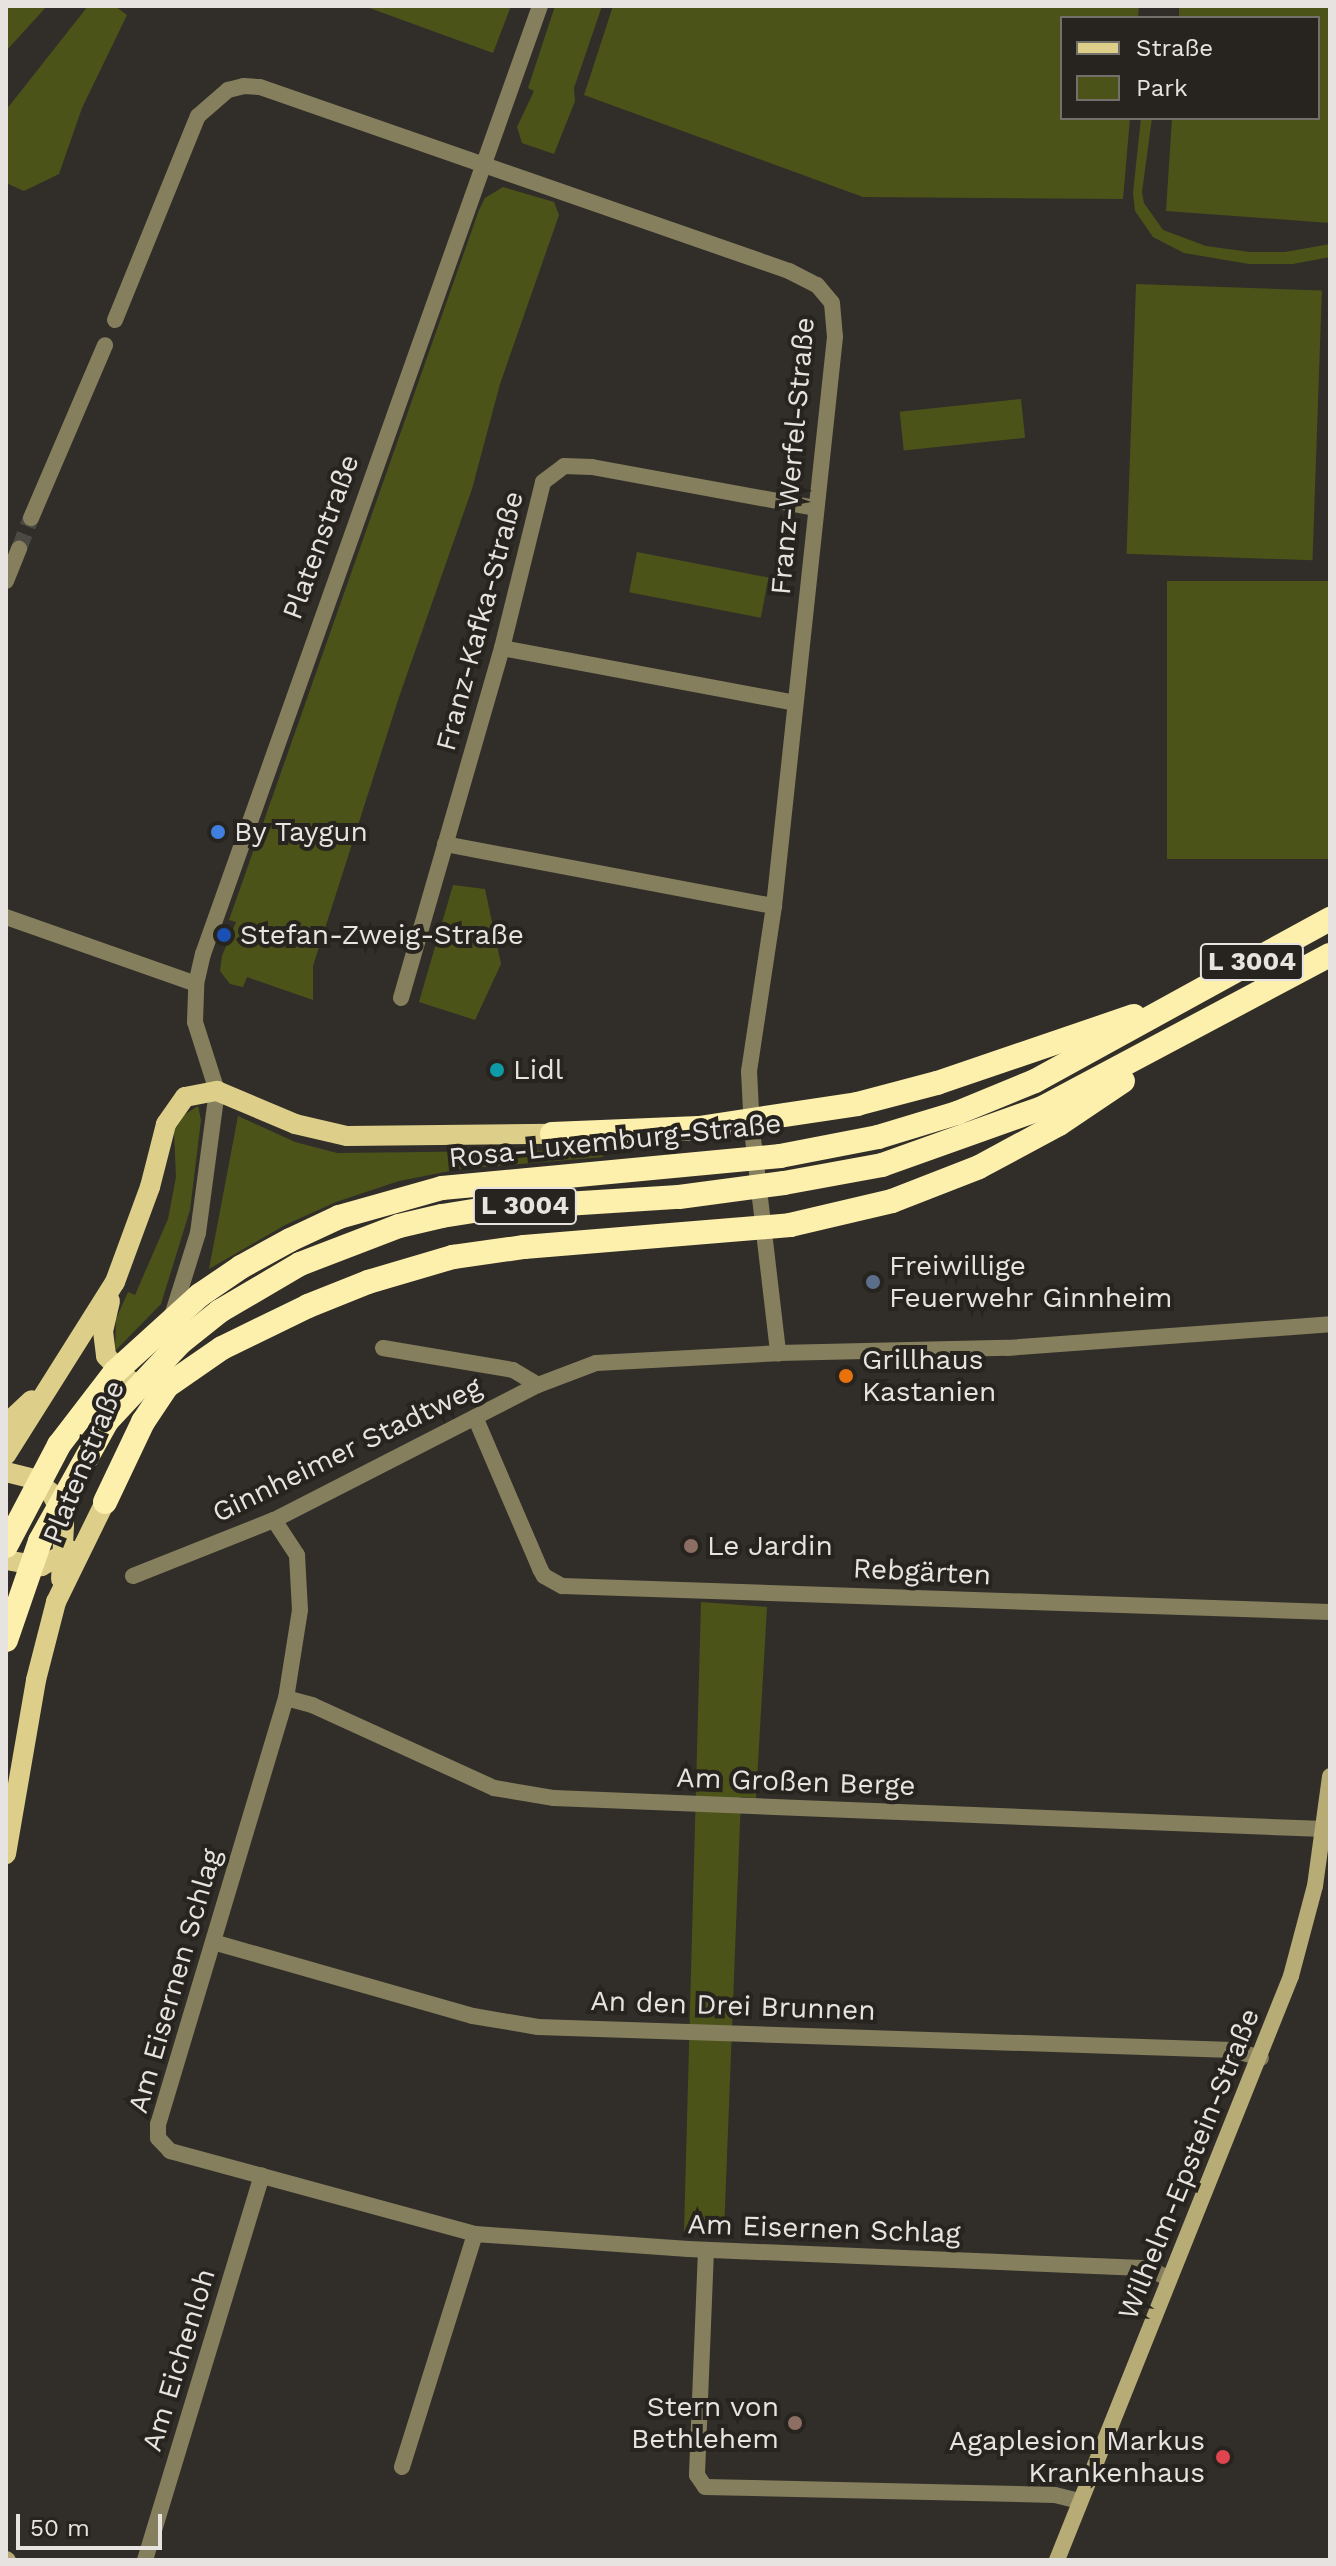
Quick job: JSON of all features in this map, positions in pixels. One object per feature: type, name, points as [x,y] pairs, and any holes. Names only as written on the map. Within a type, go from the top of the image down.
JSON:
[{"type":"highway","name":"Rosa-Luxemburg-Straße","points":[[6,1546],[59,1445],[115,1372],[160,1327],[200,1295],[241,1267],[290,1240],[339,1217],[442,1188],[780,1156],[878,1137],[957,1113],[1035,1081],[1330,919]]},
{"type":"highway","name":"Rosa-Luxemburg-Straße","points":[[6,1640],[40,1541],[107,1421],[180,1343],[220,1311],[300,1264],[385,1230],[442,1216],[486,1209],[679,1197],[882,1165],[1042,1108],[1330,955]]},
{"type":"highway","points":[[552,1134],[739,1124],[857,1104],[937,1083],[1095,1027],[1175,1004]]},
{"type":"highway","points":[[105,1502],[143,1422],[156,1386],[222,1348],[368,1282],[453,1257],[613,1239],[790,1225],[892,1201],[979,1167],[1059,1124],[1217,1017]]},
{"type":"main road","name":"Rosa-Luxemburg-Straße","points":[[217,1091],[295,1124],[347,1136],[552,1134]]},
{"type":"main road","name":"Platenstraße","points":[[6,1455],[115,1282],[150,1187],[170,1113],[193,1093],[217,1091]]},
{"type":"main road","points":[[115,1282],[105,1315],[102,1344],[106,1356],[130,1381],[156,1386]]},
{"type":"main road","points":[[6,1424],[53,1380]]},
{"type":"main road","points":[[6,1472],[34,1479],[51,1493],[64,1526],[56,1602]]},
{"type":"main road","name":"Platenstraße","points":[[6,1854],[36,1680],[56,1602],[105,1502]]},
{"type":"main road","points":[[6,1560],[41,1566],[63,1557],[86,1538]]},
{"type":"main road","name":"Wilhelm-Epstein-Straße","points":[[1057,2560],[1261,2058],[1305,1932],[1324,1829],[1330,1776]]},
{"type":"street","name":"Platenstraße","points":[[156,1386],[198,1233],[217,1091],[196,1033],[196,984],[203,954],[540,6]]},
{"type":"street","name":"Franz-Werfel-Straße","points":[[115,320],[198,116],[228,90],[260,87],[789,271],[817,285],[832,303],[836,323],[774,906],[749,1071],[752,1130],[778,1353]]},
{"type":"street","points":[[31,518],[105,345]]},
{"type":"street","name":"Franz-Kafka-Straße","points":[[401,998],[502,648],[543,482],[564,466],[592,467],[816,508]]},
{"type":"street","points":[[6,581],[19,549]]},
{"type":"street","points":[[502,648],[795,703]]},
{"type":"street","points":[[445,844],[774,906]]},
{"type":"street","points":[[6,917],[196,984]]},
{"type":"street","name":"Ginnheimer Stadtweg","points":[[133,1576],[274,1520],[538,1385],[596,1363],[778,1353],[1007,1348],[1330,1324]]},
{"type":"street","name":"Ginnheimer Stadtweg","points":[[383,1348],[513,1370],[538,1385]]},
{"type":"street","name":"Rebgärten","points":[[475,1417],[540,1569],[544,1576],[562,1586],[1330,1612]]},
{"type":"street","name":"Am Eisernen Schlag","points":[[274,1520],[297,1555],[301,1572],[300,1610],[286,1698],[158,2124],[158,2138],[170,2151],[475,2234],[706,2250],[1149,2268],[1169,2279]]},
{"type":"street","name":"Am Großen Berge","points":[[286,1698],[312,1705],[494,1788],[554,1798],[1324,1829]]},
{"type":"street","name":"An den Drei Brunnen","points":[[213,1942],[473,2016],[538,2027],[704,2029],[1233,2050],[1261,2058]]},
{"type":"street","name":"Am Eichenloh","points":[[145,2560],[262,2175]]},
{"type":"street","points":[[402,2467],[475,2234]]},
{"type":"street","points":[[706,2250],[697,2475],[705,2487],[1055,2495],[1079,2501]]},
{"type":"green space","points":[[6,6],[47,6],[6,51]]},
{"type":"green space","points":[[88,6],[115,6],[127,15],[82,108],[59,174],[24,191],[6,183],[6,110]]},
{"type":"green space","points":[[364,6],[511,6],[493,53]]},
{"type":"green space","points":[[555,6],[602,6],[574,88],[575,101],[554,154],[522,143],[517,127],[534,91],[528,88]]},
{"type":"green space","points":[[613,6],[1139,6],[1138,16],[1060,16],[1060,120],[1130,120],[1123,199],[863,197],[584,95]]},
{"type":"green space","points":[[1179,6],[1330,6],[1330,223],[1166,211],[1172,120],[1320,120],[1320,16],[1179,16]]},
{"type":"green space","points":[[1141,120],[1152,120],[1142,192],[1144,203],[1163,230],[1206,246],[1250,252],[1285,252],[1330,244],[1330,257],[1293,264],[1249,264],[1184,253],[1153,237],[1135,211],[1133,193]]},
{"type":"green space","points":[[503,187],[554,202],[559,215],[500,384],[472,489],[399,697],[313,966],[313,1000],[247,977],[243,987],[230,984],[220,971],[222,956],[236,922],[229,920],[479,210],[485,198]]},
{"type":"green space","points":[[1136,284],[1322,290],[1312,560],[1127,554]]},
{"type":"green space","points":[[1021,399],[1025,438],[904,451],[900,412]]},
{"type":"green space","points":[[637,552],[769,578],[761,618],[629,592]]},
{"type":"green space","points":[[1167,581],[1330,581],[1330,859],[1167,859]]},
{"type":"green space","points":[[453,885],[485,889],[501,964],[475,1020],[419,1002]]},
{"type":"green space","points":[[198,1106],[201,1120],[190,1210],[161,1304],[115,1351],[116,1319],[128,1292],[135,1295],[168,1219],[176,1177],[174,1131],[184,1115]]},
{"type":"green space","points":[[238,1116],[295,1142],[337,1153],[601,1150],[603,1157],[460,1169],[399,1181],[336,1202],[285,1225],[209,1269]]},
{"type":"green space","points":[[701,1602],[767,1607],[756,1798],[741,1797],[724,2233],[684,2232]]},
{"type":"tunnel","points":[[19,549],[31,518]]},
{"type":"place","name":"By Taygun","points":[[218,832]]},
{"type":"place","name":"Stefan-Zweig-Straße","points":[[224,935]]},
{"type":"place","name":"Lidl","points":[[497,1070]]},
{"type":"place","name":"Freiwillige Feuerwehr Ginnheim","points":[[873,1282]]},
{"type":"place","name":"Grillhaus Kastanien","points":[[846,1376]]},
{"type":"place","name":"Le Jardin","points":[[691,1546]]},
{"type":"place","name":"Stern von Bethlehem","points":[[795,2423]]},
{"type":"place","name":"Agaplesion Markus Krankenhaus","points":[[1223,2457]]}]
